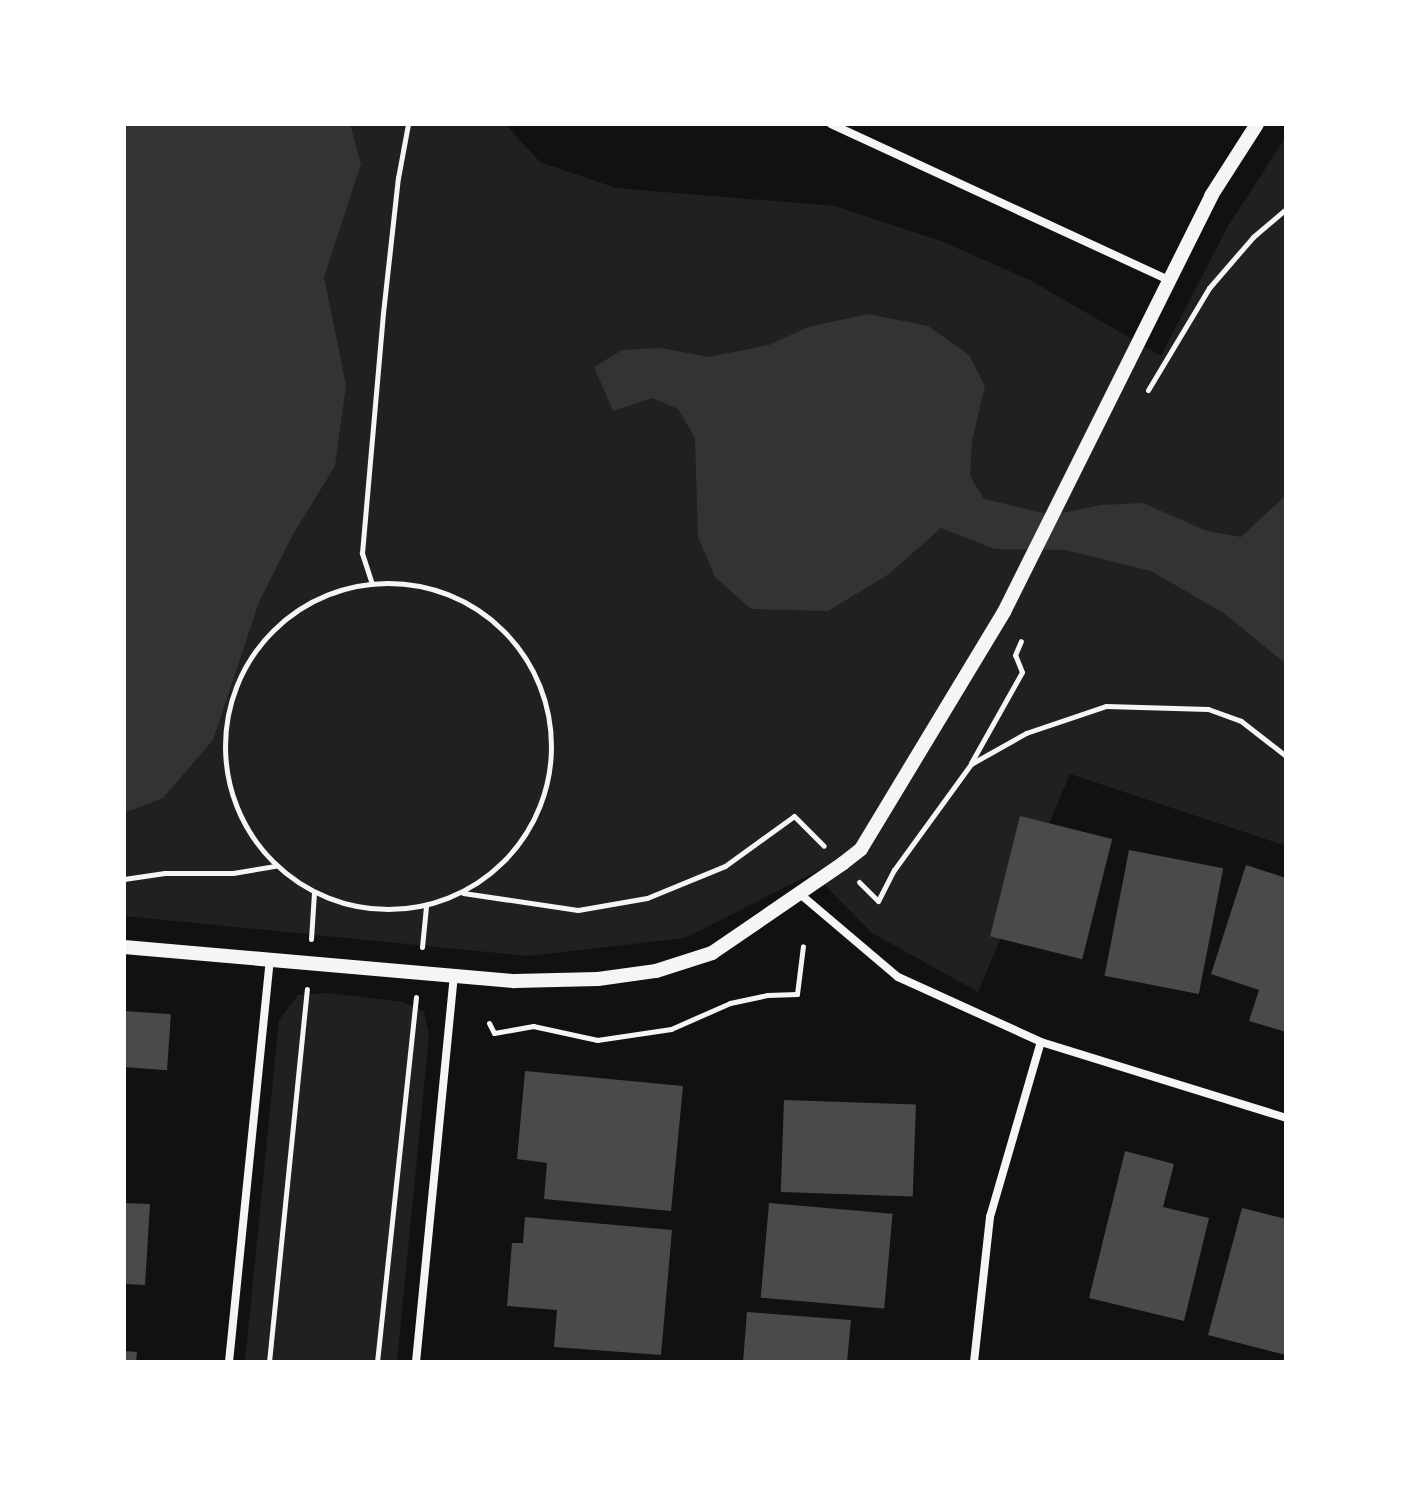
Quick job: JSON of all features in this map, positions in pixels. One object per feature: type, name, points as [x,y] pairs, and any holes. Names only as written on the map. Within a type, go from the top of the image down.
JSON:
[{"type":"street","points":[[831,124],[1168,280]]},
{"type":"street","points":[[124,947],[515,981],[598,979],[656,971],[712,953],[800,894],[861,849],[1004,612],[1097,419],[1211,196],[1257,124]]},
{"type":"street","points":[[800,894],[898,977],[1041,1042],[1286,1118]]},
{"type":"street","points":[[229,1362],[270,960]]},
{"type":"street","points":[[416,1362],[454,976]]},
{"type":"street","points":[[974,1362],[990,1217],[1041,1042]]},
{"type":"path","points":[[372,584],[362,553],[388,268],[398,178],[408,124]]},
{"type":"path","points":[[1147,392],[1209,288],[1253,237],[1286,209]]},
{"type":"path","points":[[372,584],[423,586],[470,604],[509,635],[538,677],[551,725],[550,775],[534,823],[504,864],[462,892],[452,892],[426,906],[388,907],[314,892],[275,866],[243,823],[234,798],[226,773],[226,720],[243,669],[276,627],[321,597],[372,584]]},
{"type":"path","points":[[971,764],[1022,672],[1015,655]]},
{"type":"path","points":[[124,879],[165,873],[233,873],[275,866]]},
{"type":"path","points":[[269,1362],[314,892]]},
{"type":"path","points":[[377,1362],[426,906]]},
{"type":"path","points":[[489,1023],[494,1033],[533,1026],[597,1040],[671,1029],[730,1003],[767,995],[797,994],[803,946]]},
{"type":"shaded area","points":[[124,124],[505,124],[540,162],[616,188],[835,206],[941,241],[1030,280],[1161,356],[1228,226],[1286,137],[1286,846],[1070,774],[978,992],[872,933],[820,880],[855,852],[685,938],[528,956],[124,916]]},
{"type":"shaded area","points":[[124,124],[350,124],[361,164],[324,277],[346,385],[335,466],[292,536],[259,602],[213,740],[163,798],[124,813]]},
{"type":"shaded area","points":[[868,314],[928,326],[969,355],[985,386],[972,441],[970,476],[984,499],[1052,515],[1101,505],[1143,503],[1207,531],[1241,537],[1286,495],[1286,664],[1225,614],[1151,571],[1065,550],[995,549],[941,528],[889,574],[828,611],[751,609],[715,577],[698,537],[695,438],[678,409],[652,398],[613,411],[594,367],[622,350],[661,348],[709,357],[769,345],[808,327]]},
{"type":"shaded area","points":[[328,993],[403,1002],[424,1011],[429,1035],[397,1362],[245,1362],[279,1020],[298,995]]},
{"type":"building","points":[[1020,816],[1112,839],[1082,959],[990,936]]},
{"type":"building","points":[[1129,850],[1223,868],[1199,994],[1105,976]]},
{"type":"building","points":[[1246,865],[1286,878],[1286,1032],[1249,1021],[1259,990],[1211,974]]},
{"type":"building","points":[[124,1011],[171,1014],[167,1070],[124,1067]]},
{"type":"building","points":[[525,1071],[683,1086],[671,1211],[544,1199],[547,1163],[517,1159]]},
{"type":"building","points":[[784,1100],[916,1105],[913,1197],[781,1192]]},
{"type":"building","points":[[1125,1151],[1174,1164],[1163,1207],[1209,1218],[1184,1321],[1089,1298]]},
{"type":"building","points":[[124,1203],[150,1204],[145,1285],[124,1284]]},
{"type":"building","points":[[769,1203],[893,1214],[884,1308],[761,1298]]},
{"type":"building","points":[[1242,1208],[1286,1219],[1286,1355],[1208,1335]]},
{"type":"building","points":[[525,1217],[672,1230],[661,1355],[554,1347],[557,1310],[507,1306],[512,1243],[523,1243]]},
{"type":"building","points":[[747,1312],[851,1320],[847,1362],[743,1362]]},
{"type":"building","points":[[124,1351],[137,1352],[136,1362],[124,1362]]}]
